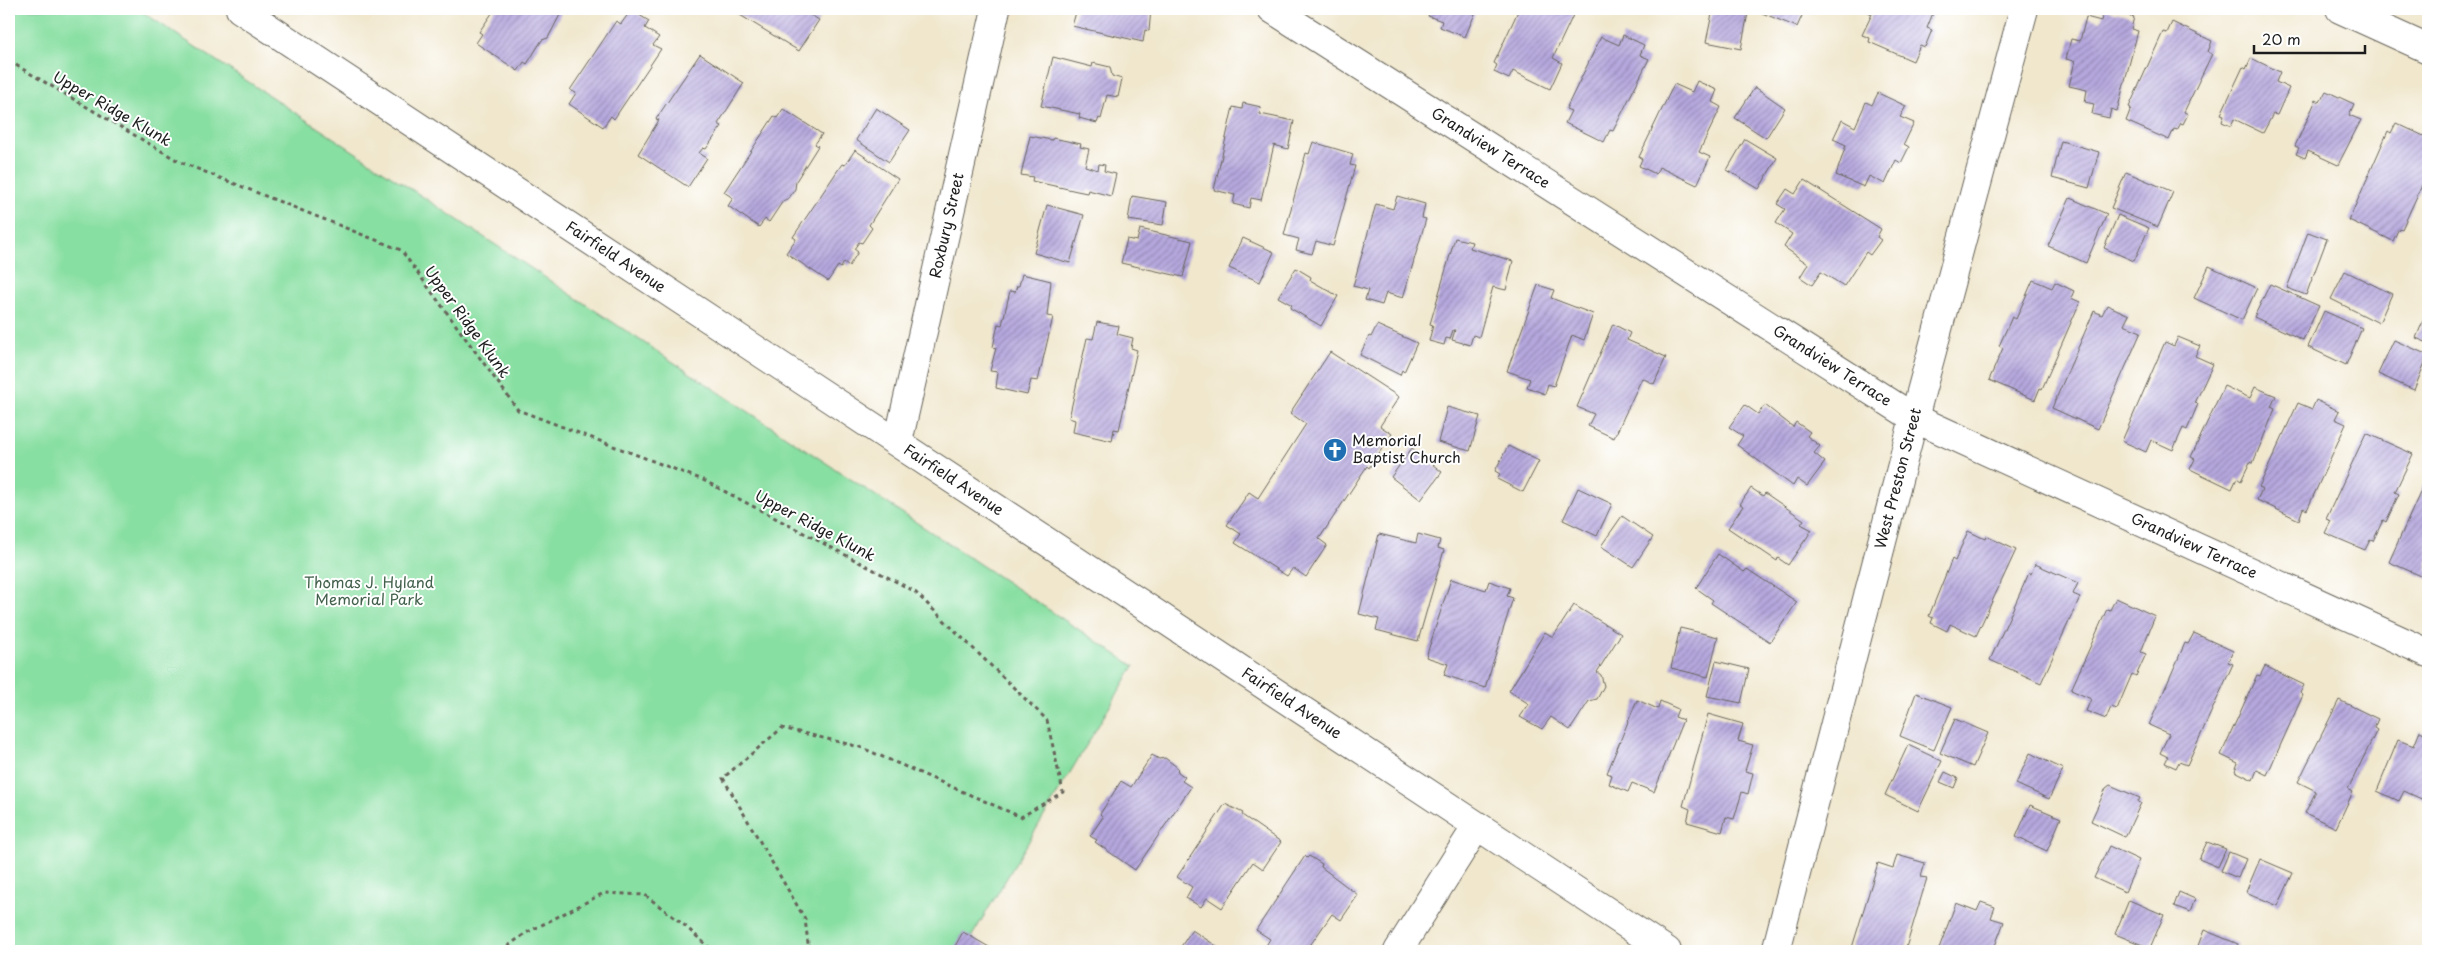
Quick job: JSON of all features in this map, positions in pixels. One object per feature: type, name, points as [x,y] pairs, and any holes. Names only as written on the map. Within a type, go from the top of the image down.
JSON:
[{"type":"street","name":"Fairfield Avenue","points":[[240,9],[1667,951]]},
{"type":"street","name":"Roxbury Street","points":[[898,442],[996,9]]},
{"type":"street","name":"Grandview Terrace","points":[[1272,9],[1914,418],[2428,653]]},
{"type":"street","name":"West Preston Street","points":[[1776,951],[1914,418],[2024,9]]},
{"type":"street","points":[[2340,9],[2428,49]]},
{"type":"street","points":[[1398,951],[1477,826]]},
{"type":"path","name":"Upper Ridge Klunk","points":[[9,61],[180,162],[401,250],[518,410],[703,480],[914,591],[1047,720],[1063,792],[1021,817],[860,747],[782,728],[723,778],[805,919],[809,951]]},
{"type":"path","points":[[501,951],[526,933],[604,893],[645,895],[684,925],[713,951]]},
{"type":"green space","name":"Thomas J. Hyland Memorial Park","points":[[9,9],[138,9],[1134,666],[963,951],[9,951]]},
{"type":"building","points":[[495,9],[563,9],[548,38],[542,40],[527,64],[524,62],[518,71],[476,43],[482,34],[479,32]]},
{"type":"building","points":[[730,9],[801,9],[819,20],[799,51]]},
{"type":"building","points":[[1077,9],[1151,9],[1149,31],[1145,30],[1143,42],[1072,26]]},
{"type":"building","points":[[1431,9],[1477,9],[1465,37],[1440,27],[1442,21],[1428,16]]},
{"type":"building","points":[[1519,9],[1575,11],[1553,58],[1562,63],[1550,89],[1513,71],[1509,79],[1494,72],[1497,65],[1494,63]]},
{"type":"building","points":[[1713,9],[1748,13],[1741,49],[1706,42]]},
{"type":"building","points":[[1764,9],[1805,9],[1797,27],[1762,13]]},
{"type":"building","points":[[1869,9],[1926,9],[1933,13],[1927,28],[1932,30],[1925,47],[1920,45],[1913,61],[1869,42],[1870,38],[1862,35],[1872,14],[1868,12]]},
{"type":"building","points":[[2104,9],[2134,17],[2131,29],[2138,31],[2117,111],[2111,109],[2109,118],[2092,114],[2094,104],[2085,102],[2087,90],[2069,86],[2075,61],[2066,59],[2071,39],[2080,41],[2086,17],[2101,21]]},
{"type":"building","points":[[631,10],[649,21],[645,28],[659,37],[653,45],[661,49],[614,119],[611,116],[603,127],[569,104],[576,93],[570,90],[616,21],[621,24]]},
{"type":"building","points":[[2172,22],[2212,41],[2208,52],[2212,54],[2184,112],[2188,114],[2183,124],[2181,123],[2177,130],[2174,129],[2169,140],[2126,121],[2131,108],[2129,107],[2163,32],[2167,33]]},
{"type":"building","points":[[1623,35],[1644,45],[1640,55],[1649,59],[1613,131],[1610,130],[1604,142],[1565,123],[1571,111],[1566,109],[1601,37],[1619,45]]},
{"type":"building","points":[[700,54],[744,83],[718,124],[722,126],[706,149],[703,148],[699,153],[707,158],[688,187],[638,154],[659,120],[656,119]]},
{"type":"building","points":[[1053,57],[1092,67],[1093,63],[1110,67],[1112,76],[1122,79],[1118,97],[1107,95],[1101,119],[1099,118],[1097,123],[1079,118],[1080,114],[1041,106]]},
{"type":"building","points":[[2251,58],[2280,72],[2276,82],[2289,88],[2277,115],[2273,114],[2263,133],[2234,119],[2231,126],[2222,122],[2224,115],[2221,114],[2243,67],[2246,69]]},
{"type":"building","points":[[1697,81],[1717,90],[1712,102],[1721,107],[1699,152],[1710,157],[1697,185],[1659,167],[1656,174],[1639,166],[1642,159],[1639,157],[1674,84],[1692,92]]},
{"type":"building","points":[[1755,87],[1785,108],[1766,138],[1735,118]]},
{"type":"building","points":[[2326,91],[2354,104],[2349,115],[2361,120],[2338,165],[2308,151],[2305,158],[2296,154],[2299,148],[2295,146],[2316,100],[2320,102]]},
{"type":"building","points":[[1878,93],[1906,106],[1900,117],[1914,123],[1904,144],[1909,147],[1901,163],[1896,160],[1885,184],[1869,176],[1864,187],[1836,175],[1846,145],[1833,139],[1842,120],[1855,127],[1866,102],[1872,105]]},
{"type":"building","points":[[1243,103],[1261,107],[1260,114],[1294,121],[1288,149],[1274,145],[1261,200],[1251,198],[1249,208],[1233,204],[1235,195],[1214,190],[1233,107],[1242,109]]},
{"type":"building","points":[[876,108],[910,130],[889,162],[856,140]]},
{"type":"building","points":[[783,109],[822,134],[815,144],[818,146],[796,181],[795,189],[789,198],[783,201],[769,222],[765,219],[759,227],[728,206],[733,198],[724,192],[774,116],[777,118]]},
{"type":"building","points":[[2396,123],[2428,138],[2428,172],[2402,229],[2399,228],[2393,241],[2349,220],[2388,131],[2391,133]]},
{"type":"building","points":[[1030,136],[1052,140],[1053,138],[1081,144],[1080,147],[1089,149],[1085,166],[1098,170],[1099,164],[1105,165],[1104,171],[1116,174],[1111,196],[1088,190],[1087,193],[1032,181],[1033,177],[1021,175]]},
{"type":"building","points":[[1745,139],[1777,158],[1759,189],[1727,170]]},
{"type":"building","points":[[2061,141],[2099,152],[2089,188],[2052,178]]},
{"type":"building","points":[[1313,142],[1353,154],[1350,165],[1355,166],[1333,246],[1316,241],[1312,254],[1296,250],[1299,239],[1284,235],[1306,153],[1309,154]]},
{"type":"building","points":[[855,150],[898,179],[869,225],[872,228],[862,243],[859,242],[854,249],[858,252],[849,266],[844,262],[841,268],[838,266],[828,281],[786,253],[796,239],[793,237],[842,164],[845,165]]},
{"type":"building","points":[[2126,172],[2173,192],[2158,227],[2111,208]]},
{"type":"building","points":[[1804,180],[1881,229],[1877,237],[1881,240],[1870,255],[1866,252],[1844,286],[1821,272],[1812,285],[1800,277],[1808,264],[1784,247],[1792,234],[1776,223],[1785,209],[1777,204],[1787,189],[1795,194]]},
{"type":"building","points":[[1132,196],[1167,202],[1163,225],[1128,220]]},
{"type":"building","points":[[1397,196],[1425,204],[1422,218],[1426,219],[1403,298],[1386,293],[1382,305],[1365,300],[1368,290],[1353,286],[1376,204],[1393,209]]},
{"type":"building","points":[[2070,198],[2107,214],[2086,263],[2048,246]]},
{"type":"building","points":[[1047,205],[1084,215],[1070,263],[1034,253]]},
{"type":"building","points":[[2118,215],[2149,228],[2134,261],[2104,248]]},
{"type":"building","points":[[1140,229],[1192,241],[1183,277],[1121,263],[1127,239],[1137,241]]},
{"type":"building","points":[[2308,232],[2327,239],[2306,295],[2287,288]]},
{"type":"building","points":[[1243,238],[1274,252],[1260,282],[1229,268]]},
{"type":"building","points":[[1455,238],[1472,242],[1470,248],[1513,261],[1506,290],[1493,287],[1479,337],[1473,335],[1470,345],[1452,340],[1455,330],[1453,330],[1450,339],[1446,338],[1444,345],[1429,341],[1433,325],[1430,324]]},
{"type":"building","points":[[2209,266],[2257,288],[2242,320],[2194,298]]},
{"type":"building","points":[[1296,268],[1311,277],[1310,280],[1338,296],[1321,326],[1290,308],[1292,305],[1278,297]]},
{"type":"building","points":[[2345,271],[2392,294],[2379,323],[2331,299]]},
{"type":"building","points":[[1022,274],[1051,281],[1047,316],[1053,317],[1038,381],[1031,380],[1027,395],[996,388],[998,372],[990,371],[996,348],[993,347],[998,324],[1002,325],[1010,291],[1015,292],[1017,286],[1019,286]]},
{"type":"building","points":[[2033,280],[2052,288],[2055,282],[2074,291],[2071,298],[2080,302],[2042,389],[2040,388],[2035,400],[1989,380],[2003,348],[1999,346],[2012,317],[2016,319]]},
{"type":"building","points":[[2270,284],[2319,306],[2303,340],[2254,317]]},
{"type":"building","points":[[1538,285],[1554,290],[1551,298],[1593,314],[1584,340],[1572,335],[1554,386],[1548,384],[1545,394],[1527,387],[1530,379],[1507,371]]},
{"type":"building","points":[[2107,305],[2129,315],[2124,325],[2141,332],[2098,429],[2052,408],[2094,311],[2102,315]]},
{"type":"building","points":[[2428,309],[2428,343],[2416,338]]},
{"type":"building","points":[[2324,311],[2362,328],[2346,365],[2308,347]]},
{"type":"building","points":[[1097,322],[1119,326],[1117,334],[1133,338],[1131,348],[1137,350],[1119,430],[1114,429],[1112,441],[1073,432],[1075,420],[1069,418],[1087,338],[1093,339]]},
{"type":"building","points":[[1613,324],[1630,333],[1627,340],[1666,357],[1654,384],[1642,378],[1614,438],[1588,426],[1594,414],[1577,407]]},
{"type":"building","points":[[1377,325],[1417,343],[1404,372],[1402,370],[1400,375],[1360,355],[1369,336],[1371,337]]},
{"type":"building","points":[[2178,337],[2200,346],[2195,356],[2213,364],[2195,403],[2198,404],[2187,430],[2183,428],[2173,450],[2151,440],[2146,452],[2122,441],[2165,342],[2174,346]]},
{"type":"building","points":[[2394,340],[2428,355],[2414,390],[2378,374]]},
{"type":"building","name":"Memorial Baptist Church","points":[[1330,352],[1399,397],[1380,426],[1392,434],[1369,468],[1367,466],[1319,539],[1327,545],[1306,577],[1293,568],[1287,576],[1235,543],[1241,534],[1227,525],[1249,492],[1258,498],[1306,424],[1290,413]]},
{"type":"building","points":[[2224,386],[2250,398],[2255,387],[2276,396],[2271,407],[2275,409],[2253,463],[2250,462],[2241,481],[2237,478],[2232,489],[2190,469],[2195,459],[2191,457]]},
{"type":"building","points":[[2316,400],[2339,411],[2335,419],[2346,424],[2307,510],[2303,508],[2299,520],[2257,500],[2262,489],[2259,487],[2298,403],[2312,409]]},
{"type":"building","points":[[1745,405],[1758,414],[1765,405],[1793,427],[1796,422],[1810,432],[1807,436],[1820,446],[1814,453],[1825,462],[1807,486],[1797,479],[1793,486],[1737,445],[1743,436],[1729,427]]},
{"type":"building","points":[[1447,407],[1480,416],[1470,451],[1438,442]]},
{"type":"building","points":[[2366,433],[2413,454],[2395,492],[2399,494],[2386,522],[2383,520],[2373,541],[2370,540],[2365,550],[2325,533],[2331,521],[2326,519]]},
{"type":"building","points":[[1508,446],[1539,461],[1523,492],[1497,479],[1500,474],[1495,471]]},
{"type":"building","points":[[1412,448],[1442,472],[1421,500],[1391,477]]},
{"type":"building","points":[[2428,475],[2428,579],[2389,562]]},
{"type":"building","points":[[1578,488],[1612,504],[1597,536],[1563,520]]},
{"type":"building","points":[[1751,488],[1763,496],[1765,493],[1804,520],[1801,524],[1812,530],[1788,565],[1778,558],[1777,561],[1728,528],[1743,506],[1740,504]]},
{"type":"building","points":[[1622,516],[1653,537],[1633,567],[1601,546]]},
{"type":"building","points":[[1968,531],[1985,539],[1986,536],[2016,550],[1976,636],[1950,624],[1947,631],[1931,623],[1933,618],[1929,616],[1952,559],[1955,561]]},
{"type":"building","points":[[1379,534],[1416,543],[1418,534],[1440,540],[1438,548],[1444,550],[1418,641],[1376,630],[1379,619],[1359,614]]},
{"type":"building","points":[[1718,554],[1744,572],[1747,569],[1797,602],[1770,642],[1711,603],[1713,600],[1696,588]]},
{"type":"building","points":[[2035,564],[2078,583],[2073,594],[2080,597],[2041,683],[1990,660],[2029,573],[2031,574]]},
{"type":"building","points":[[1451,579],[1486,590],[1489,581],[1510,588],[1507,596],[1513,598],[1485,688],[1444,675],[1448,664],[1426,657]]},
{"type":"building","points":[[2116,598],[2155,616],[2141,652],[2146,654],[2136,676],[2132,674],[2117,709],[2111,707],[2106,719],[2086,711],[2091,699],[2071,690],[2107,609],[2110,610]]},
{"type":"building","points":[[1574,605],[1621,634],[1597,672],[1601,675],[1604,686],[1597,699],[1589,701],[1570,730],[1551,717],[1542,729],[1520,717],[1529,704],[1509,691],[1545,632],[1553,637]]},
{"type":"building","points":[[1680,628],[1718,637],[1708,677],[1671,668]]},
{"type":"building","points":[[2194,633],[2233,651],[2228,662],[2233,664],[2187,765],[2179,762],[2176,768],[2165,763],[2168,757],[2160,753],[2169,734],[2149,725],[2185,643],[2188,644]]},
{"type":"building","points":[[1716,661],[1749,669],[1741,703],[1707,696]]},
{"type":"building","points":[[2265,666],[2304,685],[2300,693],[2303,695],[2267,775],[2257,770],[2253,780],[2235,771],[2238,763],[2221,755],[2257,675],[2260,676]]},
{"type":"building","points":[[1916,693],[1952,707],[1934,750],[1900,736]]},
{"type":"building","points":[[1637,700],[1658,709],[1660,701],[1678,709],[1675,717],[1683,720],[1654,792],[1632,783],[1628,792],[1609,784],[1612,775],[1607,773]]},
{"type":"building","points":[[2339,700],[2378,719],[2374,728],[2377,730],[2348,789],[2353,792],[2336,828],[2305,813],[2316,791],[2298,782]]},
{"type":"building","points":[[1708,714],[1743,724],[1738,741],[1753,745],[1745,771],[1753,773],[1748,794],[1742,792],[1734,819],[1726,817],[1722,832],[1687,822],[1690,809],[1683,806]]},
{"type":"building","points":[[1955,719],[1988,733],[1973,767],[1940,753]]},
{"type":"building","points":[[2420,731],[2428,735],[2428,802],[2404,791],[2399,801],[2377,791],[2398,740],[2414,746]]},
{"type":"building","points":[[1908,745],[1942,761],[1918,811],[1885,795]]},
{"type":"building","points":[[2030,753],[2063,769],[2049,799],[2016,784]]},
{"type":"building","points":[[1152,755],[1159,759],[1165,758],[1177,767],[1178,772],[1185,777],[1182,781],[1191,787],[1135,870],[1095,842],[1097,840],[1090,836],[1103,817],[1100,814],[1121,781],[1131,787]]},
{"type":"building","points":[[1945,772],[1958,778],[1954,788],[1940,782]]},
{"type":"building","points":[[2110,785],[2140,798],[2138,802],[2141,803],[2125,837],[2091,821],[2106,788]]},
{"type":"building","points":[[1225,804],[1243,813],[1242,815],[1281,842],[1263,869],[1253,862],[1222,908],[1207,898],[1201,907],[1186,898],[1192,887],[1177,877]]},
{"type":"building","points":[[2030,805],[2061,818],[2047,851],[2016,837]]},
{"type":"building","points":[[2207,842],[2226,849],[2218,867],[2199,859]]},
{"type":"building","points":[[2109,846],[2139,860],[2125,892],[2094,878]]},
{"type":"building","points":[[2229,852],[2246,859],[2238,878],[2221,871]]},
{"type":"building","points":[[1897,855],[1925,863],[1921,877],[1927,878],[1905,951],[1851,951],[1878,863],[1893,868]]},
{"type":"building","points":[[1305,856],[1307,858],[1309,856],[1322,864],[1321,867],[1358,895],[1341,920],[1332,914],[1306,951],[1267,951],[1264,949],[1270,939],[1256,930]]},
{"type":"building","points":[[2260,859],[2293,873],[2278,906],[2246,892]]},
{"type":"building","points":[[2179,892],[2195,899],[2190,912],[2174,906]]},
{"type":"building","points":[[2129,900],[2164,915],[2150,948],[2115,934]]},
{"type":"building","points":[[1981,902],[1995,907],[1991,918],[2004,922],[1993,951],[1938,951],[1956,903],[1977,911]]},
{"type":"building","points":[[1192,930],[1224,951],[1178,951]]},
{"type":"building","points":[[2204,930],[2238,944],[2235,951],[2196,951]]},
{"type":"building","points":[[963,932],[996,951],[952,951]]},
{"type":"place","name":"Memorial Baptist Church","points":[[1335,450]]}]
